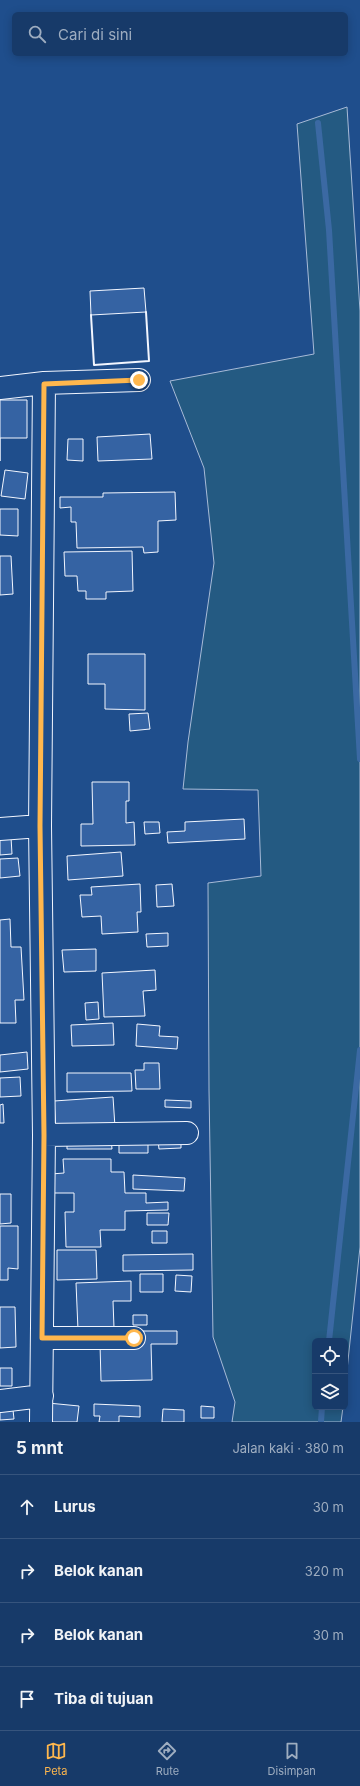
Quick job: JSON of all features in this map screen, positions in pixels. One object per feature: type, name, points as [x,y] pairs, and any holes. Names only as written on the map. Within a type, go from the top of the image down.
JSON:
[{"type":"street","points":[[0,388],[44,384],[139,380]]},
{"type":"street","points":[[41,1422],[44,1135],[40,826],[44,384]]},
{"type":"street","points":[[0,829],[40,826]]},
{"type":"street","points":[[44,1135],[187,1133]]},
{"type":"street","points":[[42,1338],[134,1338]]},
{"type":"street","points":[[0,1401],[42,1396]]},
{"type":"shaded area","points":[[347,107],[360,311],[360,1247],[348,1361],[348,1338],[312,1338],[312,1410],[343,1410],[341,1422],[232,1422],[235,1402],[213,1337],[209,1090],[208,883],[261,876],[258,790],[183,789],[188,742],[214,563],[204,468],[170,381],[314,354],[297,124]]},
{"type":"building","points":[[144,288],[146,312],[91,315],[90,291]]},
{"type":"building","points":[[0,400],[27,400],[27,438],[0,438]]},
{"type":"building","points":[[150,434],[152,459],[98,461],[97,437]]},
{"type":"building","points":[[68,439],[83,439],[83,461],[67,460]]},
{"type":"building","points":[[5,470],[28,473],[25,499],[1,496]]},
{"type":"building","points":[[175,492],[176,520],[158,521],[158,552],[144,553],[143,547],[77,548],[76,522],[71,522],[71,507],[60,508],[60,497],[103,497],[103,493]]},
{"type":"building","points":[[0,509],[18,509],[18,536],[0,535]]},
{"type":"building","points":[[132,551],[133,591],[106,592],[106,599],[86,599],[86,591],[78,591],[77,576],[65,576],[64,552]]},
{"type":"building","points":[[0,556],[11,556],[13,594],[0,595]]},
{"type":"building","points":[[88,654],[145,654],[145,710],[105,709],[105,684],[88,684]]},
{"type":"building","points":[[148,713],[150,729],[130,731],[129,714]]},
{"type":"building","points":[[92,782],[129,782],[129,801],[126,801],[126,823],[134,822],[135,845],[81,846],[81,824],[93,824]]},
{"type":"building","points":[[244,819],[245,839],[168,843],[167,832],[185,831],[185,822]]},
{"type":"building","points":[[144,822],[159,822],[160,833],[145,834]]},
{"type":"building","points":[[0,837],[11,837],[12,854],[0,855]]},
{"type":"building","points":[[121,852],[123,876],[68,880],[67,856]]},
{"type":"building","points":[[18,858],[20,876],[0,878],[0,859]]},
{"type":"building","points":[[140,884],[141,912],[137,912],[138,932],[102,934],[101,916],[82,917],[80,895],[92,895],[91,887]]},
{"type":"building","points":[[172,884],[174,906],[157,907],[156,885]]},
{"type":"building","points":[[10,919],[11,947],[21,947],[24,1000],[15,1000],[16,1023],[0,1023],[0,920]]},
{"type":"building","points":[[168,933],[168,946],[147,947],[146,934]]},
{"type":"building","points":[[96,949],[96,971],[64,972],[62,950]]},
{"type":"building","points":[[155,970],[156,990],[143,991],[145,1016],[104,1017],[102,973]]},
{"type":"building","points":[[98,1002],[99,1019],[86,1020],[85,1003]]},
{"type":"building","points":[[113,1023],[114,1045],[72,1046],[71,1025]]},
{"type":"building","points":[[137,1024],[160,1026],[159,1036],[178,1037],[177,1049],[136,1046]]},
{"type":"building","points":[[27,1052],[28,1069],[0,1072],[0,1055]]},
{"type":"building","points":[[144,1063],[159,1063],[160,1089],[136,1089],[135,1070],[144,1070]]},
{"type":"building","points":[[67,1073],[131,1073],[132,1091],[67,1092]]},
{"type":"building","points":[[20,1077],[21,1096],[0,1097],[0,1078]]},
{"type":"building","points":[[113,1097],[115,1127],[56,1131],[54,1101]]},
{"type":"building","points":[[165,1100],[191,1101],[191,1108],[165,1107]]},
{"type":"building","points":[[3,1104],[4,1123],[0,1123],[0,1105]]},
{"type":"building","points":[[119,1136],[148,1137],[148,1153],[119,1153]]},
{"type":"building","points":[[67,1138],[111,1138],[112,1149],[67,1149]]},
{"type":"building","points":[[181,1140],[181,1148],[159,1149],[158,1141]]},
{"type":"building","points":[[63,1159],[111,1159],[111,1172],[124,1172],[125,1193],[146,1193],[146,1203],[168,1202],[168,1210],[125,1211],[125,1230],[100,1230],[101,1247],[66,1247],[65,1212],[74,1212],[74,1193],[52,1193],[51,1174],[64,1173]]},
{"type":"building","points":[[133,1175],[185,1178],[184,1191],[133,1189]]},
{"type":"building","points":[[0,1194],[11,1194],[11,1223],[0,1224]]},
{"type":"building","points":[[147,1213],[169,1213],[168,1225],[147,1225]]},
{"type":"building","points":[[0,1226],[18,1226],[18,1269],[8,1268],[8,1280],[0,1280]]},
{"type":"building","points":[[152,1231],[167,1231],[167,1243],[152,1243]]},
{"type":"building","points":[[57,1250],[96,1250],[97,1279],[57,1280]]},
{"type":"building","points":[[193,1254],[193,1270],[123,1271],[123,1255]]},
{"type":"building","points":[[140,1274],[163,1274],[163,1292],[140,1292]]},
{"type":"building","points":[[176,1275],[192,1276],[191,1292],[175,1291]]},
{"type":"building","points":[[131,1281],[131,1301],[113,1301],[114,1328],[78,1330],[76,1283]]},
{"type":"building","points":[[0,1307],[15,1307],[16,1347],[0,1348]]},
{"type":"building","points":[[133,1315],[147,1315],[147,1325],[133,1325]]},
{"type":"building","points":[[141,1331],[177,1331],[177,1344],[151,1344],[152,1380],[101,1381],[100,1344]]},
{"type":"building","points":[[0,1368],[12,1368],[12,1386],[0,1386]]},
{"type":"building","points":[[12,1401],[14,1419],[0,1420],[0,1403]]},
{"type":"building","points":[[48,1403],[79,1406],[77,1422],[51,1422]]},
{"type":"building","points":[[94,1404],[140,1406],[140,1417],[119,1416],[119,1422],[99,1422],[100,1416],[94,1416]]},
{"type":"building","points":[[201,1406],[214,1407],[214,1418],[201,1418]]},
{"type":"building","points":[[163,1409],[184,1410],[184,1422],[162,1422]]},
{"type":"waterway","points":[[318,123],[329,230],[360,759]]},
{"type":"waterway","points":[[329,1338],[360,1050]]},
{"type":"waterway","points":[[321,1422],[322,1410]]},
{"type":"wall","points":[[91,315],[94,365],[149,361],[146,312]]},
{"type":"route","points":[[134,1338],[42,1338],[44,1135],[40,826],[44,384],[139,380]]}]
